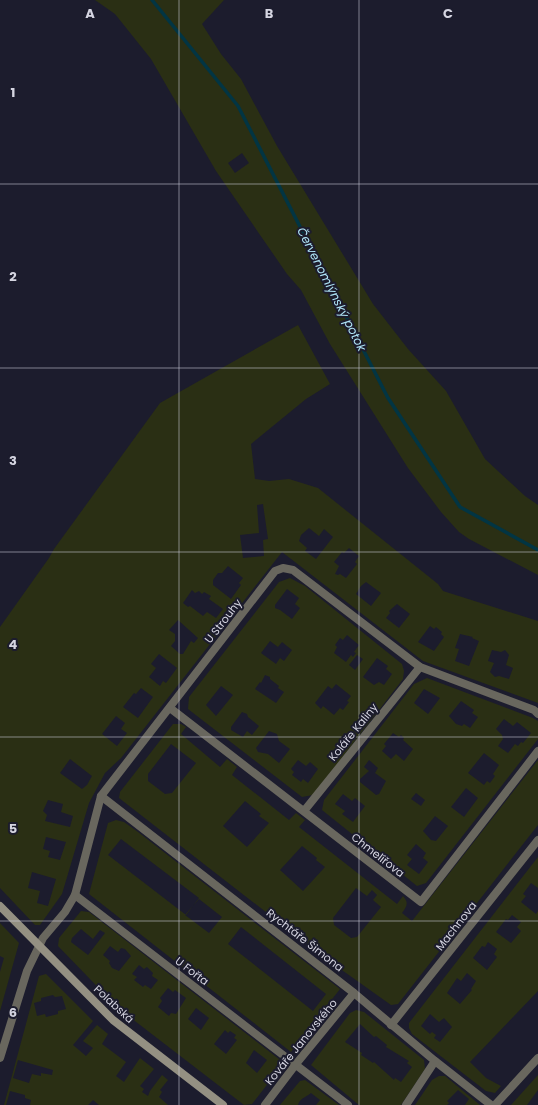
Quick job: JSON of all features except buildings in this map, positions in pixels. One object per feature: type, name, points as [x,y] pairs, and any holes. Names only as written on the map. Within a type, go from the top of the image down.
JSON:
[{"type":"street","name":"U Strouhy","points":[[0,1058],[27,971],[43,938],[65,912],[75,895],[101,796],[275,571],[284,568],[293,570],[420,667],[534,710],[538,714]]},
{"type":"street","name":"Koláře Kaliny","points":[[304,811],[420,667]]},
{"type":"street","name":"Chmelířova","points":[[170,708],[421,902],[538,751]]},
{"type":"street","name":"Rychtáře Šimona","points":[[101,796],[354,993],[435,1061],[492,1105]]},
{"type":"street","name":"Machnova","points":[[391,1025],[538,840]]},
{"type":"street","name":"U Fořta","points":[[75,895],[296,1064]]},
{"type":"street","name":"Polabská","points":[[0,906],[113,1020],[223,1105]]},
{"type":"street","name":"Kováře Janovského","points":[[265,1105],[296,1064],[354,993]]},
{"type":"street","points":[[495,1105],[538,1058]]},
{"type":"street","points":[[406,1105],[435,1061]]},
{"type":"street","points":[[296,1064],[348,1105]]},
{"type":"green space","points":[[95,0],[224,0],[202,24],[221,54],[241,79],[277,146],[373,304],[408,349],[446,391],[485,459],[525,496],[538,505],[538,575],[469,539],[459,532],[441,512],[408,468],[330,344],[301,290],[287,274],[216,171],[151,59],[115,14]],"holes":[[[242,153],[249,163],[235,173],[228,163]]]},
{"type":"green space","points":[[298,325],[330,384],[306,399],[251,444],[255,479],[269,481],[289,479],[318,488],[438,584],[443,591],[538,621],[538,703],[423,661],[282,552],[121,758],[105,773],[89,803],[62,894],[40,925],[35,925],[0,888],[0,627],[54,549],[160,403]],"holes":[[[263,504],[268,539],[263,540],[264,556],[243,558],[240,535],[259,533],[257,505]],[[309,528],[319,536],[324,529],[333,537],[316,559],[305,551],[307,548],[299,541],[301,535]],[[349,548],[359,556],[355,562],[357,564],[346,578],[340,574],[335,574],[339,566],[334,562],[342,552],[344,553]],[[228,566],[243,578],[239,583],[241,585],[231,599],[213,585],[213,580],[218,573],[222,573]],[[366,582],[381,593],[371,606],[356,594],[361,586]],[[192,590],[195,593],[199,591],[202,594],[204,592],[211,596],[209,599],[223,609],[216,618],[207,612],[203,616],[190,606],[188,607],[183,603]],[[397,604],[410,614],[399,628],[386,618],[390,613],[389,611]],[[178,620],[198,638],[194,643],[191,641],[183,654],[180,654],[171,646],[175,641],[175,634],[169,630]],[[430,626],[434,629],[436,627],[442,632],[441,634],[444,637],[434,651],[418,642]],[[460,634],[473,637],[472,638],[479,641],[469,666],[455,661],[459,649],[455,648]],[[492,650],[501,652],[505,650],[509,655],[506,665],[513,668],[509,679],[499,676],[495,677],[490,672],[494,663],[488,661]],[[159,654],[177,668],[166,683],[163,681],[160,686],[149,677],[156,668],[151,664]],[[141,688],[153,697],[138,718],[123,707],[134,693],[136,694]],[[116,716],[125,723],[121,729],[127,733],[117,746],[102,734]],[[70,759],[92,776],[87,785],[82,789],[60,773]],[[48,800],[63,804],[61,812],[73,816],[70,827],[45,821],[47,815],[43,811]],[[46,837],[66,842],[60,860],[48,857],[50,851],[43,849]],[[32,872],[56,879],[48,906],[37,903],[40,891],[28,888]]]},
{"type":"green space","points":[[290,578],[305,586],[402,664],[404,671],[403,679],[313,795],[302,797],[188,709],[189,697],[279,582]],"holes":[[[287,589],[299,598],[295,604],[300,608],[292,619],[275,608],[275,605]],[[347,635],[359,645],[354,652],[356,653],[353,657],[351,655],[346,662],[334,653],[337,647],[335,645],[340,638],[343,640]],[[270,641],[278,647],[282,642],[292,650],[284,661],[280,658],[276,664],[261,653]],[[357,655],[363,659],[355,670],[349,665]],[[377,658],[388,666],[386,669],[392,674],[384,685],[379,682],[374,685],[363,677]],[[265,675],[270,677],[270,679],[279,686],[278,688],[284,692],[276,703],[255,689],[260,682],[261,683]],[[336,684],[351,696],[347,701],[349,702],[343,710],[340,708],[334,715],[323,706],[321,709],[315,703],[328,686],[332,689]],[[221,686],[233,695],[216,716],[206,705]],[[242,712],[247,714],[248,717],[259,726],[252,735],[247,731],[243,737],[231,730],[231,727]],[[269,731],[277,734],[279,741],[290,749],[279,763],[268,754],[258,752],[256,748]],[[298,760],[306,766],[310,762],[318,769],[308,783],[303,779],[301,782],[292,775],[294,772],[291,769]]]},
{"type":"green space","points":[[427,678],[538,721],[538,739],[426,883],[417,886],[322,810],[324,800],[414,684]],"holes":[[[424,689],[440,698],[428,714],[414,703]],[[461,701],[474,710],[472,713],[478,717],[470,728],[464,724],[462,726],[456,724],[449,716]],[[504,719],[513,726],[517,722],[531,733],[523,743],[521,742],[518,746],[515,744],[508,753],[498,746],[503,739],[502,735],[496,729]],[[393,733],[399,737],[401,735],[404,738],[403,740],[413,749],[404,761],[396,754],[391,759],[382,751],[386,746],[384,744]],[[484,753],[499,765],[493,774],[495,776],[490,783],[487,781],[484,785],[468,773]],[[369,760],[378,768],[375,773],[386,781],[379,794],[376,795],[360,782],[360,779],[369,771],[364,767]],[[466,788],[478,798],[464,817],[451,807]],[[416,793],[425,800],[421,806],[411,799]],[[343,794],[352,801],[355,798],[365,806],[353,822],[342,814],[345,811],[335,804]],[[435,816],[448,826],[436,841],[431,840],[423,831]],[[416,844],[426,853],[423,858],[428,862],[419,874],[407,865],[412,859],[407,855]]]},
{"type":"green space","points":[[173,724],[181,724],[186,727],[181,734],[220,767],[227,759],[237,767],[232,775],[289,820],[296,813],[305,820],[299,827],[397,904],[403,896],[407,904],[402,913],[412,921],[538,760],[538,825],[398,1004],[391,1005],[325,958],[119,798],[120,792]],"holes":[[[171,744],[196,763],[172,793],[165,794],[148,781],[148,774]],[[245,801],[261,814],[259,816],[269,823],[247,847],[223,826]],[[302,846],[317,858],[316,860],[325,867],[303,891],[280,870]],[[356,888],[367,896],[372,890],[377,895],[373,900],[381,907],[357,937],[351,938],[334,925],[333,918]]]},
{"type":"green space","points":[[116,820],[124,822],[138,832],[340,989],[291,1052],[89,894],[108,823]],"holes":[[[121,839],[199,898],[193,906],[199,899],[222,917],[209,933],[108,855]],[[241,927],[326,994],[313,1011],[228,944]]]},
{"type":"green space","points":[[538,857],[538,888],[531,883],[523,894],[526,896],[521,902],[536,914],[538,911],[538,991],[470,1062],[486,1078],[501,1086],[495,1093],[486,1091],[412,1034],[409,1028],[409,1023]],"holes":[[[512,915],[521,922],[517,927],[521,931],[511,943],[496,932],[506,919],[508,920]],[[488,942],[497,949],[494,954],[497,957],[487,970],[473,958],[482,946],[485,947]],[[467,973],[476,981],[471,989],[472,990],[460,1004],[447,993],[457,978],[461,981]],[[430,1014],[439,1022],[444,1018],[452,1027],[440,1042],[434,1038],[436,1035],[432,1032],[430,1034],[421,1026]]]},
{"type":"green space","points":[[81,911],[89,912],[284,1063],[252,1104],[244,1105],[118,1008],[58,946],[59,938]],"holes":[[[81,929],[93,939],[100,930],[105,933],[88,955],[71,942],[72,938]],[[110,946],[118,952],[121,948],[125,949],[131,956],[119,971],[112,968],[109,963],[110,961],[103,955]],[[139,965],[144,969],[147,967],[153,973],[152,976],[158,980],[151,989],[145,985],[143,987],[134,980],[137,977],[132,974]],[[168,988],[173,992],[175,990],[186,998],[176,1014],[171,1013],[169,1016],[158,1007],[162,1001],[160,998]],[[196,1008],[209,1018],[201,1030],[188,1019]],[[225,1030],[228,1033],[230,1031],[236,1035],[234,1038],[237,1040],[226,1054],[214,1044]],[[254,1050],[267,1060],[257,1073],[246,1063]]]},
{"type":"green space","points":[[0,923],[19,943],[0,1011],[0,972],[4,958],[0,956]]},
{"type":"green space","points":[[46,974],[93,1021],[73,1045],[86,1056],[93,1048],[83,1041],[97,1025],[108,1034],[102,1044],[126,1062],[116,1076],[124,1082],[140,1058],[154,1069],[140,1086],[144,1089],[142,1092],[148,1096],[162,1075],[168,1080],[160,1090],[162,1092],[159,1097],[168,1105],[99,1105],[93,1100],[88,1105],[30,1105],[31,1100],[25,1098],[25,1095],[10,1091],[6,1105],[4,1105],[39,976]],"holes":[[[53,995],[55,997],[62,996],[66,1009],[58,1011],[58,1014],[46,1017],[45,1014],[37,1016],[34,1003],[41,1001],[41,998]],[[18,1060],[53,1070],[52,1075],[41,1073],[41,1076],[32,1074],[29,1083],[13,1078]]]},
{"type":"green space","points":[[356,1010],[364,1012],[424,1060],[425,1069],[401,1105],[359,1105],[311,1065],[350,1013]],"holes":[[[360,1024],[374,1037],[376,1036],[387,1045],[386,1047],[409,1061],[407,1063],[412,1067],[401,1082],[395,1078],[394,1080],[374,1062],[373,1063],[361,1055],[362,1053],[345,1042]]]},
{"type":"green space","points":[[538,1075],[538,1090],[527,1105],[511,1105]]},
{"type":"green space","points":[[439,1076],[445,1076],[480,1105],[465,1105],[469,1099],[458,1090],[447,1101],[449,1103],[447,1105],[415,1105],[432,1080]]},
{"type":"green space","points":[[305,1080],[339,1105],[316,1105],[320,1100],[311,1093],[301,1100],[298,1105],[280,1105],[300,1081]]},
{"type":"waterway","name":"Červenomlýnský potok","points":[[152,0],[238,106],[388,398],[460,507],[538,550]]}]
